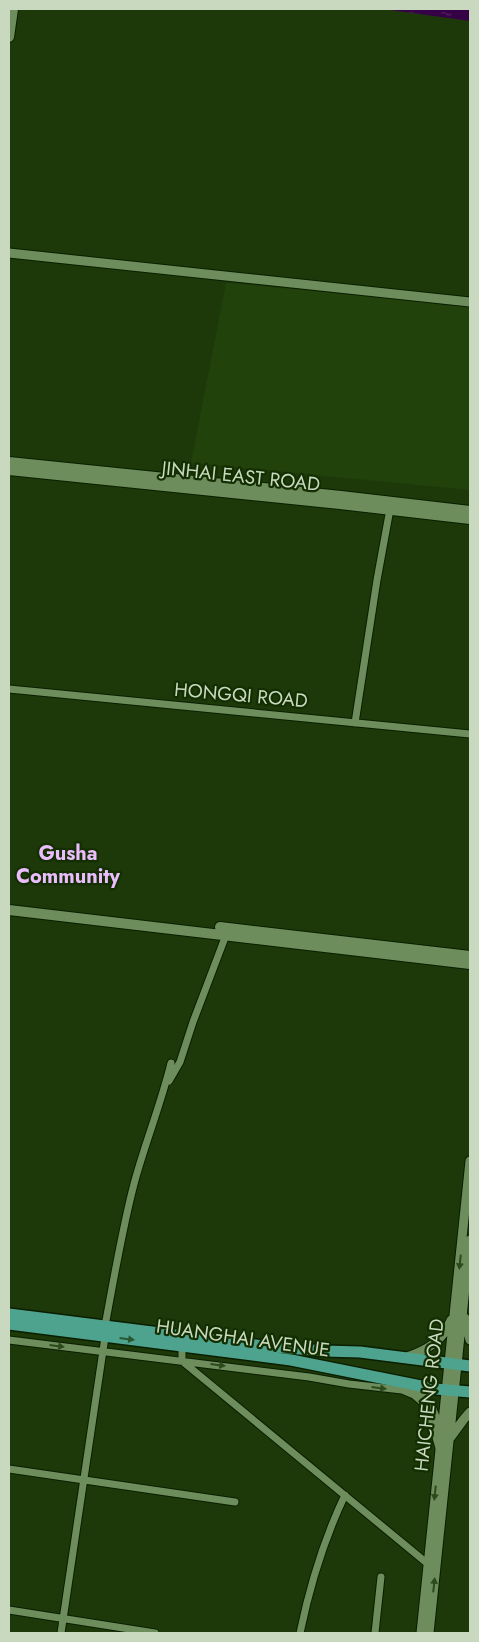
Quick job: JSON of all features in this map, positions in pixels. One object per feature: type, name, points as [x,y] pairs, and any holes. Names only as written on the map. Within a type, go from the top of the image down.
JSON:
[{"type":"main road","points":[[9,37],[13,9]]},
{"type":"main road","name":"JINHAI EAST ROAD","points":[[9,462],[470,511]]},
{"type":"main road","name":"JINHAI EAST ROAD","points":[[9,470],[470,519]]},
{"type":"main road","points":[[9,903],[470,956]]},
{"type":"main road","points":[[9,910],[470,964]]},
{"type":"main road","name":"HUANGHAI AVENUE","points":[[9,1314],[182,1346],[291,1360],[404,1383],[470,1392]]},
{"type":"main road","name":"HUANGHAI AVENUE","points":[[9,1324],[324,1351],[360,1352],[470,1366]]},
{"type":"street","points":[[9,254],[470,302]]},
{"type":"street","points":[[355,722],[390,510]]},
{"type":"street","name":"HONGQI ROAD","points":[[9,689],[470,734]]},
{"type":"street","points":[[164,1089],[180,1062],[226,935]]},
{"type":"street","points":[[61,1633],[105,1331],[123,1230],[134,1183],[171,1063]]},
{"type":"street","name":"HAICHENG ROAD","points":[[453,1364],[454,1311],[470,1161]]},
{"type":"street","name":"HAICHENG ROAD","points":[[429,1633],[450,1390],[463,1305],[470,1240]]},
{"type":"street","points":[[463,1305],[470,1340]]},
{"type":"street","points":[[405,1358],[424,1350],[444,1335],[454,1311]]},
{"type":"street","points":[[9,1340],[309,1376],[349,1384],[402,1390],[414,1395],[425,1406],[440,1450]]},
{"type":"street","points":[[182,1346],[182,1361]]},
{"type":"street","points":[[182,1361],[428,1564]]},
{"type":"street","points":[[404,1383],[418,1390],[430,1402],[445,1440],[469,1414]]},
{"type":"street","name":"HAICHENG ROAD","points":[[421,1633],[440,1450],[445,1440]]},
{"type":"street","points":[[9,1469],[235,1502]]},
{"type":"street","points":[[300,1633],[309,1590],[331,1523],[344,1495]]},
{"type":"street","points":[[375,1633],[381,1576]]},
{"type":"street","points":[[9,1610],[155,1633]]},
{"type":"shaded area","points":[[226,283],[470,305],[470,490],[191,463]]},
{"type":"water","points":[[383,9],[470,9],[470,21]]},
{"type":"district","name":"Gusha Community","points":[[68,864]]}]
